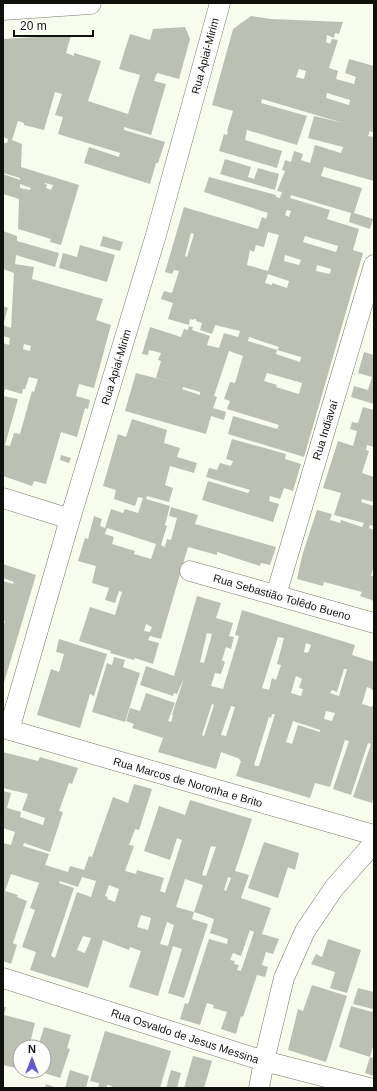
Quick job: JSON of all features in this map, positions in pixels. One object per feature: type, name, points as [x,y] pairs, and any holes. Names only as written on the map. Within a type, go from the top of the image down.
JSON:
[{"type":"main road","points":[[3,9],[90,3]]},
{"type":"street","name":"Rua Apiaí-Mirim","points":[[6,729],[156,235],[220,3]]},
{"type":"street","name":"Rua Indiavaí","points":[[276,595],[374,265]]},
{"type":"street","points":[[3,498],[70,519]]},
{"type":"street","name":"Rua Sebastião Tolêdo Bueno","points":[[190,571],[374,623]]},
{"type":"street","name":"Rua Marcos de Noronha e Brito","points":[[6,729],[374,835]]},
{"type":"street","points":[[259,1088],[284,978],[305,931],[334,888],[374,843]]},
{"type":"street","name":"Rua Osvaldo de Jesus Messina","points":[[3,978],[264,1061],[369,1088]]},
{"type":"building","points":[[251,16],[271,19],[343,22],[339,34],[335,33],[334,38],[327,35],[326,42],[330,44],[332,39],[338,40],[329,68],[338,71],[336,79],[354,84],[356,77],[345,73],[349,59],[374,66],[374,133],[370,131],[368,136],[374,137],[374,181],[324,167],[321,176],[362,188],[354,213],[373,219],[370,229],[349,222],[351,213],[291,195],[290,198],[330,210],[327,219],[359,229],[353,250],[363,253],[304,457],[228,434],[233,416],[277,429],[279,425],[227,409],[230,401],[224,399],[230,382],[235,383],[243,356],[229,351],[214,396],[217,397],[213,408],[226,412],[224,420],[211,416],[206,434],[125,411],[136,373],[174,383],[156,378],[161,361],[158,360],[161,353],[149,350],[148,355],[142,354],[150,327],[181,337],[184,329],[188,330],[189,326],[193,327],[192,330],[210,336],[207,345],[219,348],[224,333],[238,337],[240,331],[215,325],[212,334],[200,330],[202,323],[196,321],[196,319],[190,319],[189,325],[168,319],[173,303],[161,299],[164,291],[172,293],[179,271],[174,270],[172,274],[165,272],[184,207],[258,229],[262,217],[266,219],[268,213],[204,192],[209,177],[276,195],[276,197],[280,198],[282,192],[277,191],[285,171],[282,170],[285,160],[291,162],[294,151],[303,154],[301,160],[310,163],[315,145],[341,153],[343,147],[308,138],[314,116],[343,123],[262,99],[261,103],[307,116],[297,145],[247,130],[245,140],[282,151],[277,168],[219,151],[224,134],[227,135],[233,111],[212,105],[233,29]],"holes":[[[299,69],[306,71],[304,79],[296,77]],[[327,93],[350,100],[349,105],[326,98]],[[287,210],[291,211],[289,217],[285,215]],[[268,232],[279,235],[268,271],[247,265],[250,250],[254,252],[256,245],[264,247]],[[191,233],[194,234],[187,257],[185,256]],[[305,236],[338,246],[336,252],[303,242]],[[285,255],[301,260],[299,265],[284,261]],[[317,265],[331,269],[330,274],[316,271]],[[268,274],[289,281],[287,288],[272,283],[272,285],[265,283]],[[249,337],[279,347],[277,350],[248,341]],[[277,350],[301,357],[300,362],[276,354]],[[267,373],[302,383],[299,394],[276,387],[277,385],[264,381]],[[183,387],[200,392],[200,395],[182,389]]]},
{"type":"building","points":[[185,27],[190,39],[179,79],[157,73],[154,81],[166,84],[151,135],[124,127],[124,130],[165,142],[158,163],[156,163],[150,184],[84,163],[89,147],[119,157],[120,153],[58,134],[63,117],[55,115],[62,94],[55,92],[44,130],[24,125],[24,123],[18,121],[12,140],[22,144],[21,167],[79,185],[61,245],[50,242],[51,239],[18,229],[19,199],[3,194],[3,174],[20,180],[20,178],[3,173],[3,142],[7,143],[8,139],[3,137],[3,39],[71,35],[66,53],[74,56],[74,53],[101,61],[88,101],[128,114],[140,75],[119,69],[130,34],[150,40],[153,29]],"holes":[[[45,183],[53,185],[51,190],[46,188],[47,185]],[[20,184],[31,188],[30,190],[20,188]]]},
{"type":"building","points":[[225,159],[251,167],[248,177],[254,179],[258,168],[279,174],[275,190],[220,174]]},
{"type":"building","points":[[3,231],[17,236],[17,241],[59,253],[55,267],[16,255],[15,264],[34,267],[32,279],[103,299],[96,320],[111,325],[94,388],[79,384],[76,396],[90,400],[88,409],[85,408],[77,437],[61,432],[46,484],[34,481],[32,486],[3,476],[3,396],[3,343],[9,345],[10,338],[3,336],[3,325],[11,328],[14,273],[3,269]],"holes":[[[24,344],[31,346],[30,351],[23,349]],[[29,377],[38,379],[34,392],[32,391],[20,434],[14,433],[10,446],[5,445],[18,399],[3,396],[5,389],[22,394]]]},
{"type":"building","points":[[103,236],[123,242],[120,251],[100,246]]},
{"type":"building","points":[[80,245],[115,255],[107,282],[59,268],[63,253],[77,257]]},
{"type":"building","points":[[3,306],[8,308],[3,325]]},
{"type":"building","points":[[364,352],[374,355],[374,404],[351,397],[354,386],[368,390],[372,377],[358,373]]},
{"type":"building","points":[[363,407],[374,410],[374,447],[367,445],[366,450],[369,451],[362,473],[374,477],[374,502],[362,499],[361,502],[374,506],[374,526],[370,525],[369,528],[374,530],[374,566],[371,576],[374,576],[374,601],[360,596],[362,592],[324,582],[323,586],[297,579],[302,556],[317,510],[332,514],[330,520],[340,523],[341,520],[362,527],[364,523],[334,515],[341,493],[323,488],[338,441],[353,446],[357,431],[350,429],[352,422],[358,423]]},
{"type":"building","points":[[132,419],[167,430],[164,443],[180,448],[177,457],[197,463],[194,473],[170,466],[165,485],[173,488],[169,502],[147,496],[146,499],[170,506],[165,525],[167,526],[161,545],[165,547],[167,539],[171,540],[177,518],[169,516],[171,507],[198,515],[195,524],[276,547],[270,565],[261,563],[260,566],[217,552],[217,555],[188,547],[161,639],[150,636],[148,640],[159,643],[153,664],[135,658],[134,660],[110,653],[111,651],[79,641],[90,607],[115,615],[122,592],[119,591],[115,603],[105,600],[109,588],[92,583],[96,566],[78,561],[85,538],[88,539],[94,516],[102,519],[100,526],[105,528],[111,509],[123,513],[125,509],[138,513],[143,498],[138,497],[135,506],[114,499],[116,490],[103,486],[118,434],[126,437]],"holes":[[[107,528],[156,544],[151,559],[134,554],[135,551],[112,544],[114,537],[105,534]],[[146,624],[152,627],[150,632],[144,631]]]},
{"type":"building","points":[[232,439],[286,454],[285,459],[301,464],[293,491],[284,488],[280,499],[270,496],[269,501],[279,504],[273,522],[202,500],[208,481],[248,493],[250,490],[206,477],[209,468],[217,470],[220,463],[231,466],[233,461],[226,459]]},
{"type":"building","points":[[61,455],[71,458],[69,463],[60,460]]},
{"type":"building","points":[[3,564],[36,575],[3,686],[3,623],[4,624],[5,621],[3,620],[3,581],[13,584],[14,582],[3,578]]},
{"type":"building","points":[[197,596],[221,603],[216,618],[233,623],[229,636],[234,637],[231,649],[226,647],[222,660],[225,662],[221,674],[215,673],[211,686],[223,689],[239,636],[235,635],[242,610],[355,645],[352,655],[374,662],[374,691],[367,687],[362,704],[372,707],[374,702],[374,795],[372,803],[353,797],[371,744],[368,743],[351,795],[333,789],[349,741],[345,740],[330,787],[315,783],[310,798],[236,776],[241,761],[239,760],[240,759],[221,752],[216,769],[158,752],[163,738],[132,728],[134,724],[126,721],[130,708],[140,711],[146,693],[175,703],[168,721],[171,722],[184,678],[177,694],[174,693],[173,696],[140,685],[146,666],[174,676]],"holes":[[[207,633],[212,634],[204,663],[200,662]],[[278,637],[284,638],[277,664],[281,665],[276,680],[272,678],[269,690],[262,688]],[[306,643],[311,645],[308,653],[304,652]],[[344,669],[347,669],[339,696],[330,693],[332,690],[337,692]],[[296,676],[302,679],[299,688],[303,689],[301,696],[291,693]],[[212,704],[214,705],[204,736],[202,735]],[[231,706],[235,707],[226,736],[221,735]],[[326,711],[335,713],[332,721],[324,719]],[[272,714],[275,714],[259,766],[254,765],[269,717],[271,718]],[[293,721],[320,730],[320,732],[298,725],[292,744],[286,742]]]},
{"type":"building","points":[[59,639],[107,654],[94,696],[90,694],[80,728],[37,715],[51,669],[59,672],[64,654],[56,652]]},
{"type":"building","points":[[114,657],[125,660],[123,667],[140,673],[125,722],[92,712],[107,663],[112,665]]},
{"type":"building","points":[[3,752],[38,761],[40,757],[78,768],[72,784],[69,783],[59,811],[63,812],[50,852],[24,843],[23,846],[49,854],[45,865],[68,872],[70,866],[84,870],[89,856],[92,857],[113,797],[128,803],[134,784],[152,789],[139,830],[135,829],[129,845],[134,846],[125,871],[136,874],[137,870],[164,878],[160,891],[165,893],[182,840],[177,838],[170,860],[144,851],[159,806],[185,815],[190,800],[252,819],[235,871],[249,875],[241,898],[271,908],[262,934],[279,939],[273,954],[266,952],[262,965],[268,967],[265,977],[257,975],[243,1017],[241,1016],[236,1034],[221,1029],[227,1012],[213,1008],[214,1005],[207,1003],[200,1025],[180,1019],[185,1003],[188,1004],[209,939],[227,944],[228,939],[210,933],[214,919],[194,912],[192,919],[208,924],[184,998],[168,993],[182,949],[173,946],[158,996],[129,987],[141,951],[130,947],[129,950],[103,940],[88,988],[30,970],[36,952],[22,947],[35,910],[30,908],[39,883],[11,874],[5,891],[18,895],[17,897],[27,901],[13,943],[17,945],[11,964],[3,961],[3,843],[11,845],[15,832],[3,828],[3,791],[11,793],[7,808],[21,812],[20,817],[43,825],[45,818],[22,810],[28,794],[3,788]],"holes":[[[211,846],[216,847],[206,876],[202,875]],[[82,877],[96,881],[91,897],[77,892],[55,958],[51,956],[74,888],[59,883],[60,881],[78,887]],[[228,877],[231,878],[226,891],[224,890]],[[185,879],[203,885],[194,912],[176,907]],[[109,885],[119,889],[115,902],[107,899],[108,897],[105,896]],[[141,915],[151,918],[148,930],[137,927]],[[167,922],[174,925],[168,946],[160,944]],[[250,930],[254,932],[241,971],[237,970],[239,965],[234,964],[235,961],[230,960],[233,953],[241,956]],[[83,936],[91,938],[85,953],[77,950]]]},
{"type":"building","points":[[264,842],[299,853],[295,870],[288,867],[278,898],[248,888]]},
{"type":"building","points":[[328,939],[361,950],[347,993],[330,988],[335,972],[311,964],[316,954],[322,957]]},
{"type":"building","points":[[312,985],[347,996],[326,1062],[288,1050],[298,1009],[303,1011]]},
{"type":"building","points":[[358,988],[374,992],[374,1043],[370,1057],[339,1047],[351,1006],[372,1012],[373,1009],[353,1004]]},
{"type":"building","points":[[3,1007],[6,1007],[4,1015],[35,1023],[31,1039],[12,1039],[12,1067],[3,1065]]},
{"type":"building","points":[[44,1027],[71,1035],[67,1048],[70,1049],[60,1078],[52,1075],[52,1039],[40,1039]]},
{"type":"building","points":[[105,1031],[171,1051],[160,1088],[111,1088],[112,1086],[107,1085],[107,1088],[98,1088],[99,1083],[90,1081]]},
{"type":"building","points":[[374,1055],[374,1076],[365,1073],[370,1057],[373,1058]]},
{"type":"building","points":[[193,1056],[212,1061],[204,1088],[184,1088]]},
{"type":"building","points":[[70,1070],[89,1076],[86,1088],[65,1088]]},
{"type":"building","points":[[171,1070],[181,1073],[177,1088],[166,1088]]},
{"type":"building","points":[[46,1084],[57,1088],[45,1088]]}]
